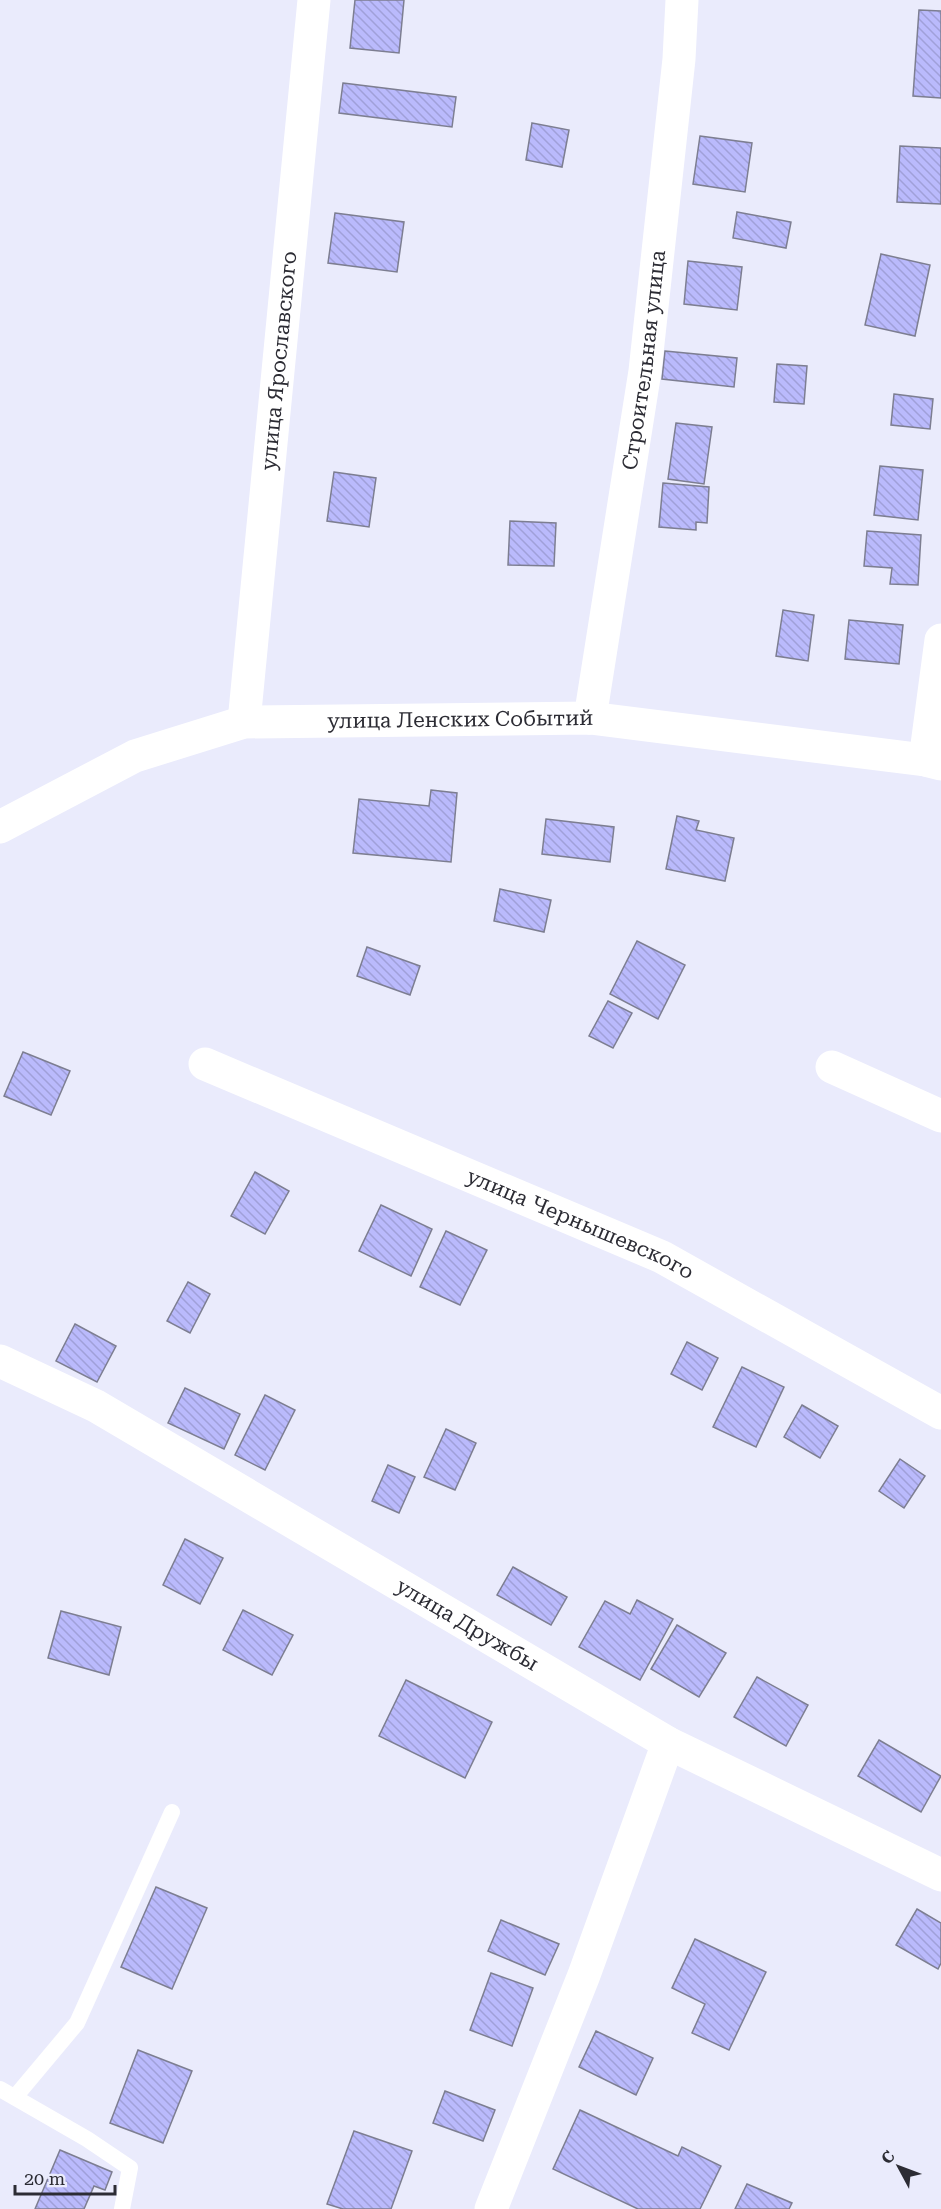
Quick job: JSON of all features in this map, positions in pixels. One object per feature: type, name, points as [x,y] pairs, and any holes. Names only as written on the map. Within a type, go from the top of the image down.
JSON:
[{"type":"street","name":"улица Ярославского","points":[[244,722],[314,0]]},
{"type":"street","name":"Строительная улица","points":[[590,718],[645,371],[679,59],[682,0]]},
{"type":"street","points":[[933,762],[941,640]]},
{"type":"street","name":"улица Ленских Событий","points":[[0,827],[135,756],[244,722],[590,718],[933,762]]},
{"type":"street","name":"улица Чернышевского","points":[[205,1064],[662,1257],[941,1413]]},
{"type":"street","points":[[832,1067],[941,1116]]},
{"type":"street","name":"улица Дружбы","points":[[0,1361],[96,1406],[668,1743],[941,1875]]},
{"type":"street","points":[[496,2207],[584,1975],[668,1743]]},
{"type":"lane","points":[[15,2097],[77,2023],[172,1812]]},
{"type":"lane","points":[[0,2089],[87,2139],[130,2168],[122,2209]]},
{"type":"building","points":[[355,0],[404,0],[399,53],[350,48]]},
{"type":"building","points":[[919,10],[941,11],[941,98],[913,96]]},
{"type":"building","points":[[343,83],[456,97],[452,127],[339,113]]},
{"type":"building","points":[[532,123],[569,130],[562,167],[526,160]]},
{"type":"building","points":[[700,136],[752,143],[745,192],[693,184]]},
{"type":"building","points":[[900,146],[941,148],[941,204],[897,202]]},
{"type":"building","points":[[737,212],[791,222],[786,248],[733,238]]},
{"type":"building","points":[[335,213],[404,222],[397,272],[328,263]]},
{"type":"building","points":[[881,254],[930,265],[915,336],[865,325]]},
{"type":"building","points":[[688,261],[742,267],[737,310],[684,304]]},
{"type":"building","points":[[665,351],[737,358],[734,387],[662,379]]},
{"type":"building","points":[[777,364],[807,366],[804,404],[774,402]]},
{"type":"building","points":[[894,394],[933,399],[930,429],[891,425]]},
{"type":"building","points":[[676,423],[712,427],[704,484],[668,479]]},
{"type":"building","points":[[880,466],[923,470],[918,520],[874,515]]},
{"type":"building","points":[[334,472],[376,478],[369,527],[327,521]]},
{"type":"building","points":[[663,483],[709,487],[707,523],[696,522],[696,530],[659,527]]},
{"type":"building","points":[[510,521],[556,523],[554,566],[508,565]]},
{"type":"building","points":[[867,531],[921,535],[918,585],[890,584],[892,568],[864,566]]},
{"type":"building","points":[[783,610],[814,615],[808,661],[776,656]]},
{"type":"building","points":[[849,620],[903,625],[899,664],[845,659]]},
{"type":"building","points":[[431,790],[457,793],[451,862],[353,853],[359,799],[429,806]]},
{"type":"building","points":[[677,816],[699,821],[696,830],[734,838],[725,881],[666,869]]},
{"type":"building","points":[[546,819],[614,827],[610,862],[542,854]]},
{"type":"building","points":[[500,889],[551,900],[544,932],[494,921]]},
{"type":"building","points":[[637,941],[685,965],[658,1019],[610,994]]},
{"type":"building","points":[[367,947],[420,966],[410,995],[357,976]]},
{"type":"building","points":[[608,1001],[632,1013],[613,1048],[589,1036]]},
{"type":"building","points":[[23,1052],[70,1071],[51,1115],[4,1096]]},
{"type":"building","points":[[255,1172],[289,1191],[265,1234],[231,1216]]},
{"type":"building","points":[[381,1205],[432,1229],[411,1276],[359,1251]]},
{"type":"building","points":[[446,1231],[487,1250],[460,1305],[420,1287]]},
{"type":"building","points":[[188,1282],[210,1294],[190,1333],[167,1321]]},
{"type":"building","points":[[75,1324],[116,1346],[97,1382],[56,1361]]},
{"type":"building","points":[[687,1342],[718,1358],[702,1390],[671,1374]]},
{"type":"building","points":[[742,1367],[784,1387],[756,1447],[713,1427]]},
{"type":"building","points":[[185,1388],[240,1414],[224,1449],[168,1423]]},
{"type":"building","points":[[265,1395],[295,1410],[265,1470],[235,1455]]},
{"type":"building","points":[[802,1405],[838,1426],[820,1458],[784,1437]]},
{"type":"building","points":[[446,1429],[476,1443],[455,1490],[424,1477]]},
{"type":"building","points":[[900,1459],[925,1476],[904,1508],[879,1491]]},
{"type":"building","points":[[388,1465],[415,1477],[399,1513],[372,1501]]},
{"type":"building","points":[[185,1539],[223,1558],[200,1604],[163,1585]]},
{"type":"building","points":[[513,1567],[567,1597],[551,1625],[497,1595]]},
{"type":"building","points":[[637,1600],[673,1619],[640,1680],[579,1647],[605,1601],[630,1614]]},
{"type":"building","points":[[243,1610],[293,1635],[272,1675],[223,1650]]},
{"type":"building","points":[[61,1611],[121,1627],[109,1675],[48,1658]]},
{"type":"building","points":[[677,1625],[726,1653],[699,1697],[651,1669]]},
{"type":"building","points":[[757,1677],[808,1705],[786,1746],[734,1717]]},
{"type":"building","points":[[406,1680],[492,1722],[465,1778],[379,1736]]},
{"type":"building","points":[[879,1740],[941,1776],[921,1812],[858,1776]]},
{"type":"building","points":[[156,1887],[207,1908],[172,1989],[121,1967]]},
{"type":"building","points":[[917,1909],[941,1923],[941,1963],[938,1969],[896,1945]]},
{"type":"building","points":[[501,1920],[559,1944],[545,1975],[488,1951]]},
{"type":"building","points":[[695,1939],[766,1972],[729,2050],[692,2033],[705,2004],[672,1988]]},
{"type":"building","points":[[491,1973],[533,1988],[512,2046],[470,2030]]},
{"type":"building","points":[[596,2031],[653,2058],[636,2095],[579,2067]]},
{"type":"building","points":[[138,2050],[192,2071],[163,2143],[110,2123]]},
{"type":"building","points":[[445,2091],[495,2110],[483,2141],[433,2123]]},
{"type":"building","points":[[580,2110],[678,2156],[682,2147],[721,2166],[700,2209],[638,2209],[553,2169]]},
{"type":"building","points":[[354,2131],[412,2151],[391,2209],[343,2209],[327,2204]]},
{"type":"building","points":[[60,2150],[112,2172],[105,2190],[94,2186],[84,2209],[35,2209]]},
{"type":"building","points":[[747,2184],[792,2203],[789,2209],[735,2209]]}]
